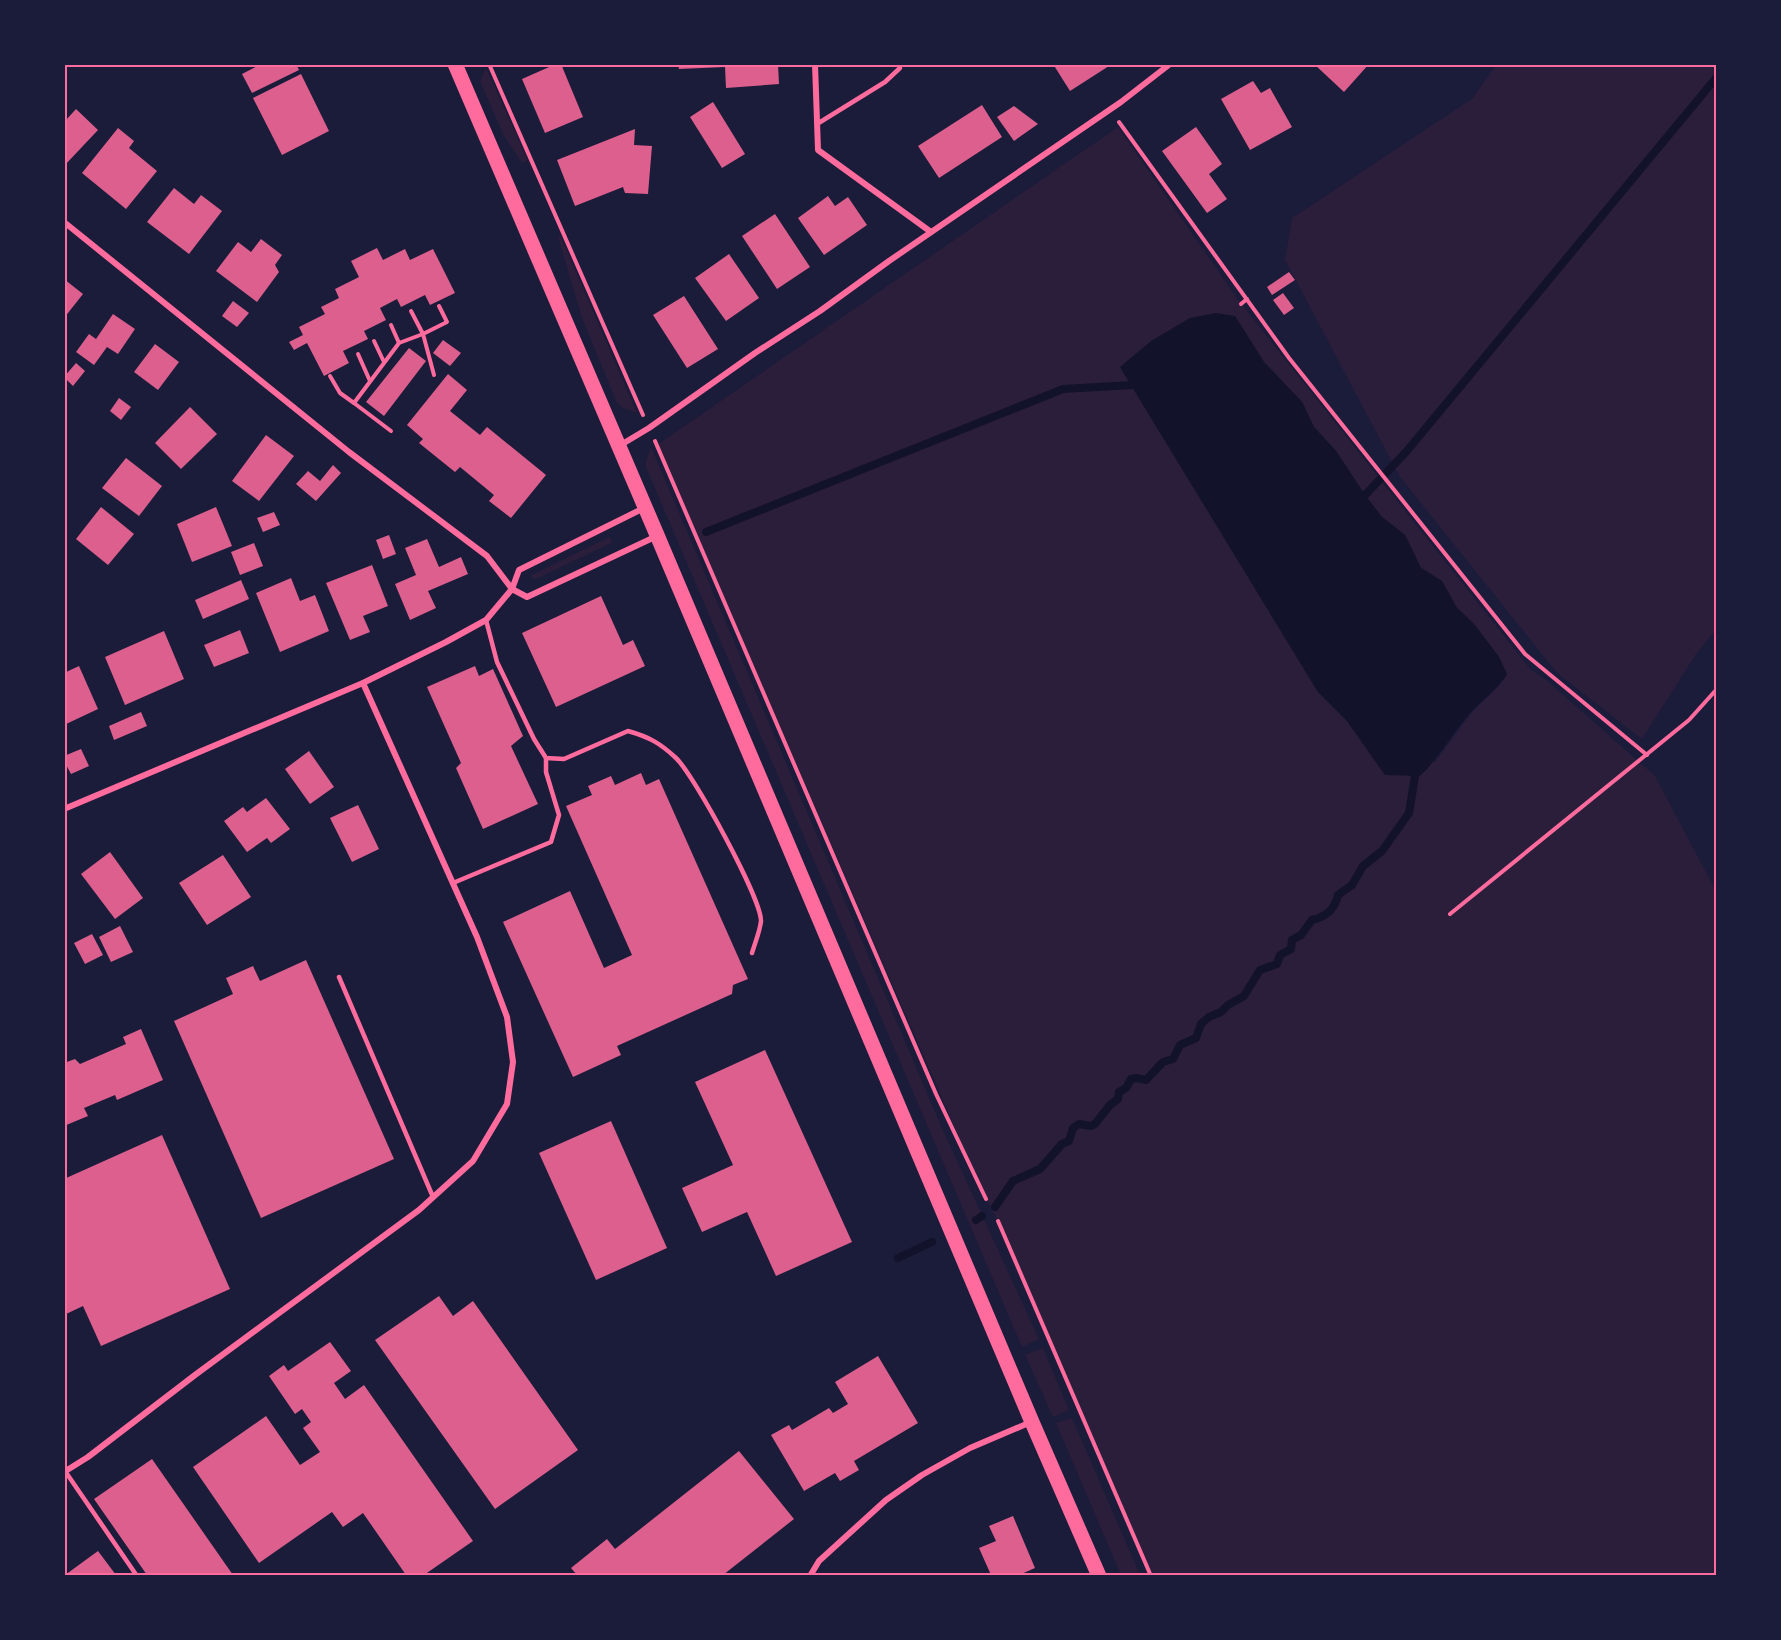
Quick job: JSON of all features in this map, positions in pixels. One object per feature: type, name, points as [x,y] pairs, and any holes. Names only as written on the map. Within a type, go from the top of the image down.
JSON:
[{"type":"main road","points":[[455,64],[1099,1575]]},
{"type":"street","points":[[814,64],[818,150],[931,232]]},
{"type":"street","points":[[618,446],[649,428],[755,352],[820,311],[1110,109],[1170,64]]},
{"type":"street","points":[[64,222],[349,452],[487,556],[512,589],[527,597],[657,536]]},
{"type":"street","points":[[64,809],[363,683],[446,642],[486,620],[512,589],[519,570],[645,507]]},
{"type":"street","points":[[65,1471],[88,1457],[419,1210],[473,1161],[507,1104],[513,1062],[507,1017],[477,936],[363,683]]},
{"type":"street","points":[[810,1575],[819,1561],[886,1500],[922,1475],[970,1448],[1032,1422]]},
{"type":"lane","points":[[817,124],[885,82],[900,68]]},
{"type":"lane","points":[[453,883],[551,842],[559,815],[546,772],[546,758],[534,739],[497,662],[486,620]]},
{"type":"lane","points":[[546,758],[564,759],[628,731],[651,738],[678,759],[708,802],[750,890],[761,920],[753,952]]},
{"type":"lane","points":[[339,977],[433,1197]]},
{"type":"lane","points":[[65,1471],[136,1575]]},
{"type":"path","points":[[489,64],[691,521],[931,1083],[986,1198]]},
{"type":"path","points":[[1110,109],[1289,358],[1380,476],[1390,484],[1526,654],[1647,755]]},
{"type":"path","points":[[1241,304],[1247,299]]},
{"type":"path","points":[[354,403],[399,343],[447,322],[439,306]]},
{"type":"path","points":[[411,311],[423,334],[434,375]]},
{"type":"path","points":[[391,325],[399,343]]},
{"type":"path","points":[[374,341],[384,362]]},
{"type":"path","points":[[358,354],[370,381]]},
{"type":"path","points":[[330,376],[340,393],[391,431]]},
{"type":"path","points":[[1450,914],[1689,720],[1716,690]]},
{"type":"path","points":[[998,1221],[1151,1575]]},
{"type":"shaded area","points":[[1496,65],[1716,65],[1716,630],[1696,654],[1642,739],[1557,673],[1400,477],[1285,260],[1292,218],[1472,99]]},
{"type":"shaded area","points":[[486,68],[528,160],[522,163],[503,134],[480,81]]},
{"type":"shaded area","points":[[1118,127],[1239,301],[1531,670],[1544,678],[1655,776],[1716,891],[1716,1575],[1150,1575],[998,1221],[986,1199],[657,445]],"holes":[[[1235,316],[1264,362],[1302,402],[1314,427],[1336,451],[1382,517],[1405,535],[1421,568],[1442,581],[1457,608],[1474,624],[1499,657],[1507,675],[1472,712],[1435,762],[1385,775],[1347,721],[1318,692],[1120,367]]]},
{"type":"shaded area","points":[[560,235],[637,413],[617,403],[582,318],[558,237]]},
{"type":"shaded area","points":[[1216,313],[1235,316],[1264,362],[1302,402],[1314,427],[1336,451],[1365,495],[1382,517],[1405,535],[1421,568],[1442,581],[1457,608],[1474,624],[1499,657],[1507,674],[1465,719],[1420,776],[1385,775],[1347,721],[1318,692],[1120,367],[1151,341],[1190,318]]},
{"type":"shaded area","points":[[651,447],[942,1128],[1039,1339],[1022,1347],[645,465]]},
{"type":"shaded area","points":[[609,537],[611,543],[536,579],[532,578],[532,575]]},
{"type":"shaded area","points":[[1043,1348],[1069,1410],[1053,1417],[1025,1355]]},
{"type":"shaded area","points":[[1072,1418],[1140,1575],[1121,1575],[1056,1423]]},
{"type":"building","points":[[261,64],[296,64],[299,70],[252,93],[242,74]]},
{"type":"building","points":[[561,64],[583,117],[545,133],[522,79]]},
{"type":"building","points":[[678,64],[778,64],[779,84],[726,88],[725,67],[679,69]]},
{"type":"building","points":[[1053,64],[1108,64],[1109,66],[1070,91]]},
{"type":"building","points":[[1314,64],[1369,64],[1344,92]]},
{"type":"building","points":[[301,74],[329,131],[282,155],[253,98]]},
{"type":"building","points":[[1253,81],[1261,93],[1270,88],[1292,127],[1250,150],[1221,99]]},
{"type":"building","points":[[713,102],[745,154],[722,168],[690,117]]},
{"type":"building","points":[[982,105],[1002,137],[939,178],[918,146]]},
{"type":"building","points":[[1014,106],[1038,124],[1014,141],[997,117]]},
{"type":"building","points":[[76,109],[98,130],[64,166],[64,119],[66,120]]},
{"type":"building","points":[[1196,127],[1222,164],[1209,174],[1227,199],[1207,213],[1162,151]]},
{"type":"building","points":[[118,128],[134,141],[129,148],[157,171],[126,209],[82,173]]},
{"type":"building","points":[[635,129],[634,145],[652,146],[648,194],[625,193],[623,187],[575,206],[557,160]]},
{"type":"building","points":[[174,188],[194,204],[201,195],[222,211],[189,254],[147,222]]},
{"type":"building","points":[[828,196],[835,206],[848,197],[867,225],[824,255],[798,218]]},
{"type":"building","points":[[775,214],[810,267],[777,289],[742,236]]},
{"type":"building","points":[[261,239],[282,255],[275,265],[279,272],[257,302],[216,271],[238,242],[251,252]]},
{"type":"building","points":[[377,248],[383,260],[405,249],[410,260],[433,249],[455,293],[430,305],[425,295],[401,307],[397,299],[380,308],[386,320],[364,331],[368,339],[343,351],[349,363],[324,376],[307,343],[294,350],[289,342],[303,335],[299,327],[325,314],[321,307],[339,298],[335,289],[359,277],[351,261]]},
{"type":"building","points":[[729,254],[759,298],[726,321],[695,278]]},
{"type":"building","points":[[1289,272],[1295,280],[1272,295],[1267,287]]},
{"type":"building","points":[[64,279],[83,294],[64,318]]},
{"type":"building","points":[[1283,293],[1294,308],[1284,315],[1273,300]]},
{"type":"building","points":[[684,296],[718,349],[687,368],[653,315]]},
{"type":"building","points":[[233,301],[249,313],[237,327],[222,316]]},
{"type":"building","points":[[113,314],[135,329],[118,354],[107,347],[94,365],[76,352],[89,334],[96,339]]},
{"type":"building","points":[[443,340],[461,353],[450,366],[433,353]]},
{"type":"building","points":[[155,344],[179,362],[158,390],[134,372]]},
{"type":"building","points":[[409,348],[426,361],[384,416],[366,402]]},
{"type":"building","points":[[76,363],[85,371],[73,386],[64,377]]},
{"type":"building","points":[[448,374],[467,390],[450,411],[480,435],[487,427],[546,475],[511,518],[489,501],[494,495],[460,467],[455,472],[419,443],[423,439],[407,425]]},
{"type":"building","points":[[119,398],[131,407],[121,420],[110,411]]},
{"type":"building","points":[[190,407],[217,434],[181,469],[155,443]]},
{"type":"building","points":[[266,435],[294,456],[259,501],[232,481]]},
{"type":"building","points":[[126,458],[162,486],[139,516],[102,488]]},
{"type":"building","points":[[333,465],[341,473],[316,501],[296,484],[308,471],[320,481]]},
{"type":"building","points":[[101,507],[134,534],[108,565],[76,539]]},
{"type":"building","points":[[216,507],[232,546],[192,562],[177,524]]},
{"type":"building","points":[[274,512],[280,525],[263,532],[257,518]]},
{"type":"building","points":[[389,535],[396,554],[383,559],[376,540]]},
{"type":"building","points":[[427,539],[439,567],[461,557],[468,574],[428,591],[436,608],[410,620],[395,584],[416,575],[405,548]]},
{"type":"building","points":[[254,543],[263,566],[240,575],[231,552]]},
{"type":"building","points":[[372,565],[388,606],[363,616],[370,632],[350,640],[326,583]]},
{"type":"building","points":[[291,578],[300,601],[315,595],[329,631],[280,652],[256,593]]},
{"type":"building","points":[[241,580],[249,599],[203,619],[195,600]]},
{"type":"building","points":[[601,596],[623,645],[633,640],[645,666],[556,707],[522,633]]},
{"type":"building","points":[[240,630],[249,653],[214,667],[204,645]]},
{"type":"building","points":[[164,631],[184,679],[125,705],[105,657]]},
{"type":"building","points":[[79,666],[98,709],[64,725],[64,673]]},
{"type":"building","points":[[475,666],[479,676],[493,669],[523,736],[511,746],[538,804],[483,829],[456,768],[461,763],[427,687]]},
{"type":"building","points":[[141,712],[147,726],[114,740],[109,726]]},
{"type":"building","points":[[81,749],[89,766],[71,774],[64,761],[64,756]]},
{"type":"building","points":[[309,751],[334,787],[310,804],[285,769]]},
{"type":"building","points":[[641,773],[646,785],[659,779],[748,979],[733,985],[732,994],[617,1046],[621,1055],[573,1077],[503,922],[570,891],[604,968],[632,955],[566,806],[592,795],[588,786],[611,776],[615,785]]},
{"type":"building","points":[[266,798],[290,829],[271,843],[267,838],[247,852],[224,821],[243,807],[247,812]]},
{"type":"building","points":[[358,805],[379,849],[352,862],[330,818]]},
{"type":"building","points":[[110,852],[143,898],[115,919],[81,874]]},
{"type":"building","points":[[223,855],[251,897],[207,925],[179,883]]},
{"type":"building","points":[[120,926],[133,952],[111,962],[99,937]]},
{"type":"building","points":[[92,934],[103,955],[85,964],[74,943]]},
{"type":"building","points":[[306,960],[394,1159],[261,1218],[174,1021],[233,994],[226,978],[253,966],[260,981]]},
{"type":"building","points":[[141,1029],[163,1080],[117,1100],[115,1095],[84,1108],[88,1116],[64,1126],[64,1063],[75,1059],[80,1064],[126,1044],[123,1037]]},
{"type":"building","points":[[765,1050],[852,1242],[776,1276],[747,1212],[702,1232],[682,1188],[733,1165],[695,1082]]},
{"type":"building","points":[[611,1121],[667,1248],[596,1280],[539,1153]]},
{"type":"building","points":[[162,1135],[230,1289],[101,1346],[83,1306],[64,1315],[64,1179]]},
{"type":"building","points":[[439,1296],[453,1316],[473,1301],[578,1450],[495,1509],[375,1340]]},
{"type":"building","points":[[330,1342],[351,1371],[334,1383],[345,1399],[364,1385],[473,1541],[424,1575],[406,1575],[363,1513],[343,1527],[332,1512],[259,1563],[193,1467],[266,1416],[300,1465],[320,1452],[303,1428],[311,1422],[302,1409],[295,1414],[269,1376],[284,1365],[288,1371]]},
{"type":"building","points":[[878,1356],[918,1423],[854,1461],[859,1470],[840,1481],[835,1473],[804,1491],[771,1435],[789,1425],[792,1430],[829,1408],[833,1413],[848,1404],[835,1382]]},
{"type":"building","points":[[739,1451],[794,1519],[723,1575],[577,1575],[571,1568],[607,1539],[615,1549]]},
{"type":"building","points":[[152,1459],[233,1575],[147,1575],[94,1499]]},
{"type":"building","points":[[1013,1516],[1035,1568],[1019,1575],[991,1575],[979,1548],[996,1541],[989,1526]]},
{"type":"building","points":[[98,1551],[116,1575],[65,1575]]},
{"type":"waterway","points":[[1365,495],[1406,452],[1716,78]]},
{"type":"waterway","points":[[706,532],[1063,389],[1132,385]]},
{"type":"waterway","points":[[995,1207],[1013,1181],[1040,1169],[1062,1144],[1069,1141],[1073,1128],[1079,1124],[1091,1126],[1095,1124],[1110,1105],[1118,1099],[1119,1092],[1126,1088],[1131,1079],[1146,1080],[1163,1062],[1173,1059],[1180,1045],[1196,1038],[1201,1024],[1244,996],[1260,970],[1277,964],[1280,955],[1291,949],[1292,940],[1301,935],[1312,920],[1329,912],[1338,895],[1352,885],[1363,866],[1382,851],[1409,813],[1415,776]]},
{"type":"waterway","points":[[976,1220],[982,1216]]},
{"type":"waterway","points":[[898,1258],[932,1242]]}]
